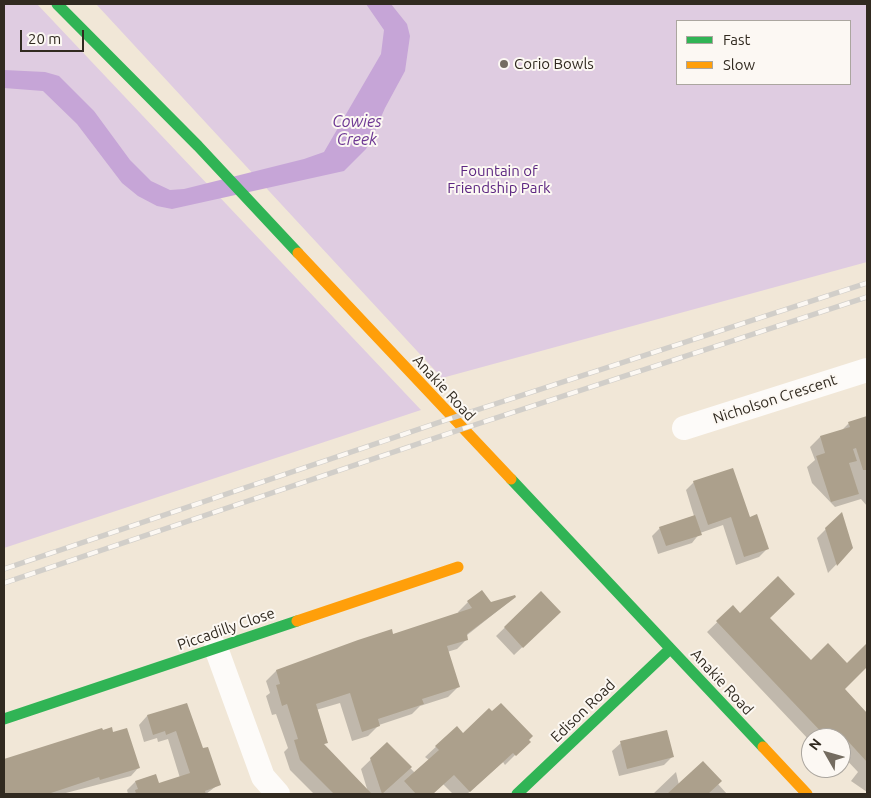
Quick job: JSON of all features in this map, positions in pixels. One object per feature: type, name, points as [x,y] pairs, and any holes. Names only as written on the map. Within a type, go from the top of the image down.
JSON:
[{"type":"main road","name":"Anakie Road","points":[[57,4],[198,146],[807,794]]},
{"type":"main road","name":"Piccadilly Close","points":[[4,719],[458,567]]},
{"type":"main road","name":"Edison Road","points":[[517,794],[670,649]]},
{"type":"street","name":"Nicholson Crescent","points":[[684,428],[867,370]]},
{"type":"street","points":[[216,648],[263,777],[278,794]]},
{"type":"green space","points":[[4,4],[37,4],[421,410],[4,548]]},
{"type":"green space","name":"Fountain of Friendship Park","points":[[96,4],[867,4],[867,262],[442,378]]},
{"type":"water","name":"Cowies Creek","points":[[366,4],[391,4],[407,24],[410,36],[405,71],[366,149],[344,171],[172,209],[157,206],[138,196],[122,183],[77,124],[43,91],[4,88],[4,70],[45,72],[59,76],[94,111],[130,160],[151,181],[170,190],[184,189],[304,159],[324,152],[381,54],[384,30]]},
{"type":"building","points":[[867,416],[867,470],[863,470],[856,448],[853,449],[857,461],[849,463],[859,494],[831,502],[816,456],[825,453],[820,436],[850,427],[848,422]]},
{"type":"building","points":[[733,468],[750,517],[757,514],[769,549],[744,557],[731,517],[708,525],[693,481]]},
{"type":"building","points":[[842,512],[853,548],[837,566],[825,528]]},
{"type":"building","points":[[695,515],[702,535],[666,546],[659,527]]},
{"type":"building","points":[[778,576],[795,594],[770,618],[811,660],[828,643],[847,663],[867,643],[867,667],[845,689],[867,713],[867,762],[851,745],[851,728],[818,728],[716,621],[733,605],[740,613]]},
{"type":"building","points":[[482,590],[491,602],[515,595],[516,597],[467,634],[468,640],[447,646],[460,687],[422,699],[424,704],[378,719],[380,726],[362,732],[350,693],[316,704],[328,743],[324,744],[372,794],[334,794],[300,760],[294,740],[298,739],[287,704],[282,706],[276,685],[280,684],[276,670],[392,629],[393,634],[472,608],[467,601]]},
{"type":"building","points":[[541,591],[561,612],[523,648],[504,627]]},
{"type":"building","points":[[187,703],[203,748],[208,747],[221,785],[205,791],[206,794],[136,794],[135,790],[138,789],[135,781],[156,774],[159,783],[190,773],[176,731],[166,735],[165,731],[153,735],[147,715]]},
{"type":"building","points":[[501,703],[533,736],[529,740],[531,742],[516,756],[513,753],[470,792],[454,775],[433,794],[416,794],[404,781],[439,750],[435,746],[457,726],[463,733],[489,708],[492,711]]},
{"type":"building","points":[[112,727],[113,732],[127,728],[140,768],[100,780],[99,777],[48,794],[4,794],[4,759],[102,728],[103,730]]},
{"type":"building","points":[[667,730],[674,757],[627,769],[620,741]]},
{"type":"building","points":[[387,742],[412,767],[382,794],[370,758]]},
{"type":"building","points":[[703,761],[722,781],[708,794],[667,794]]},
{"type":"railway","points":[[4,569],[452,418],[867,283]]},
{"type":"railway","points":[[4,583],[462,429],[867,297]]},
{"type":"traffic: fast","points":[[57,4],[198,146],[298,253]]},
{"type":"traffic: fast","points":[[511,479],[763,747]]},
{"type":"traffic: fast","points":[[4,719],[297,621]]},
{"type":"traffic: fast","points":[[517,794],[670,649]]},
{"type":"traffic: slow","points":[[298,253],[511,479]]},
{"type":"traffic: slow","points":[[297,621],[458,567]]},
{"type":"traffic: slow","points":[[763,747],[807,794]]},
{"type":"place","name":"Corio Bowls","points":[[504,64]]}]
